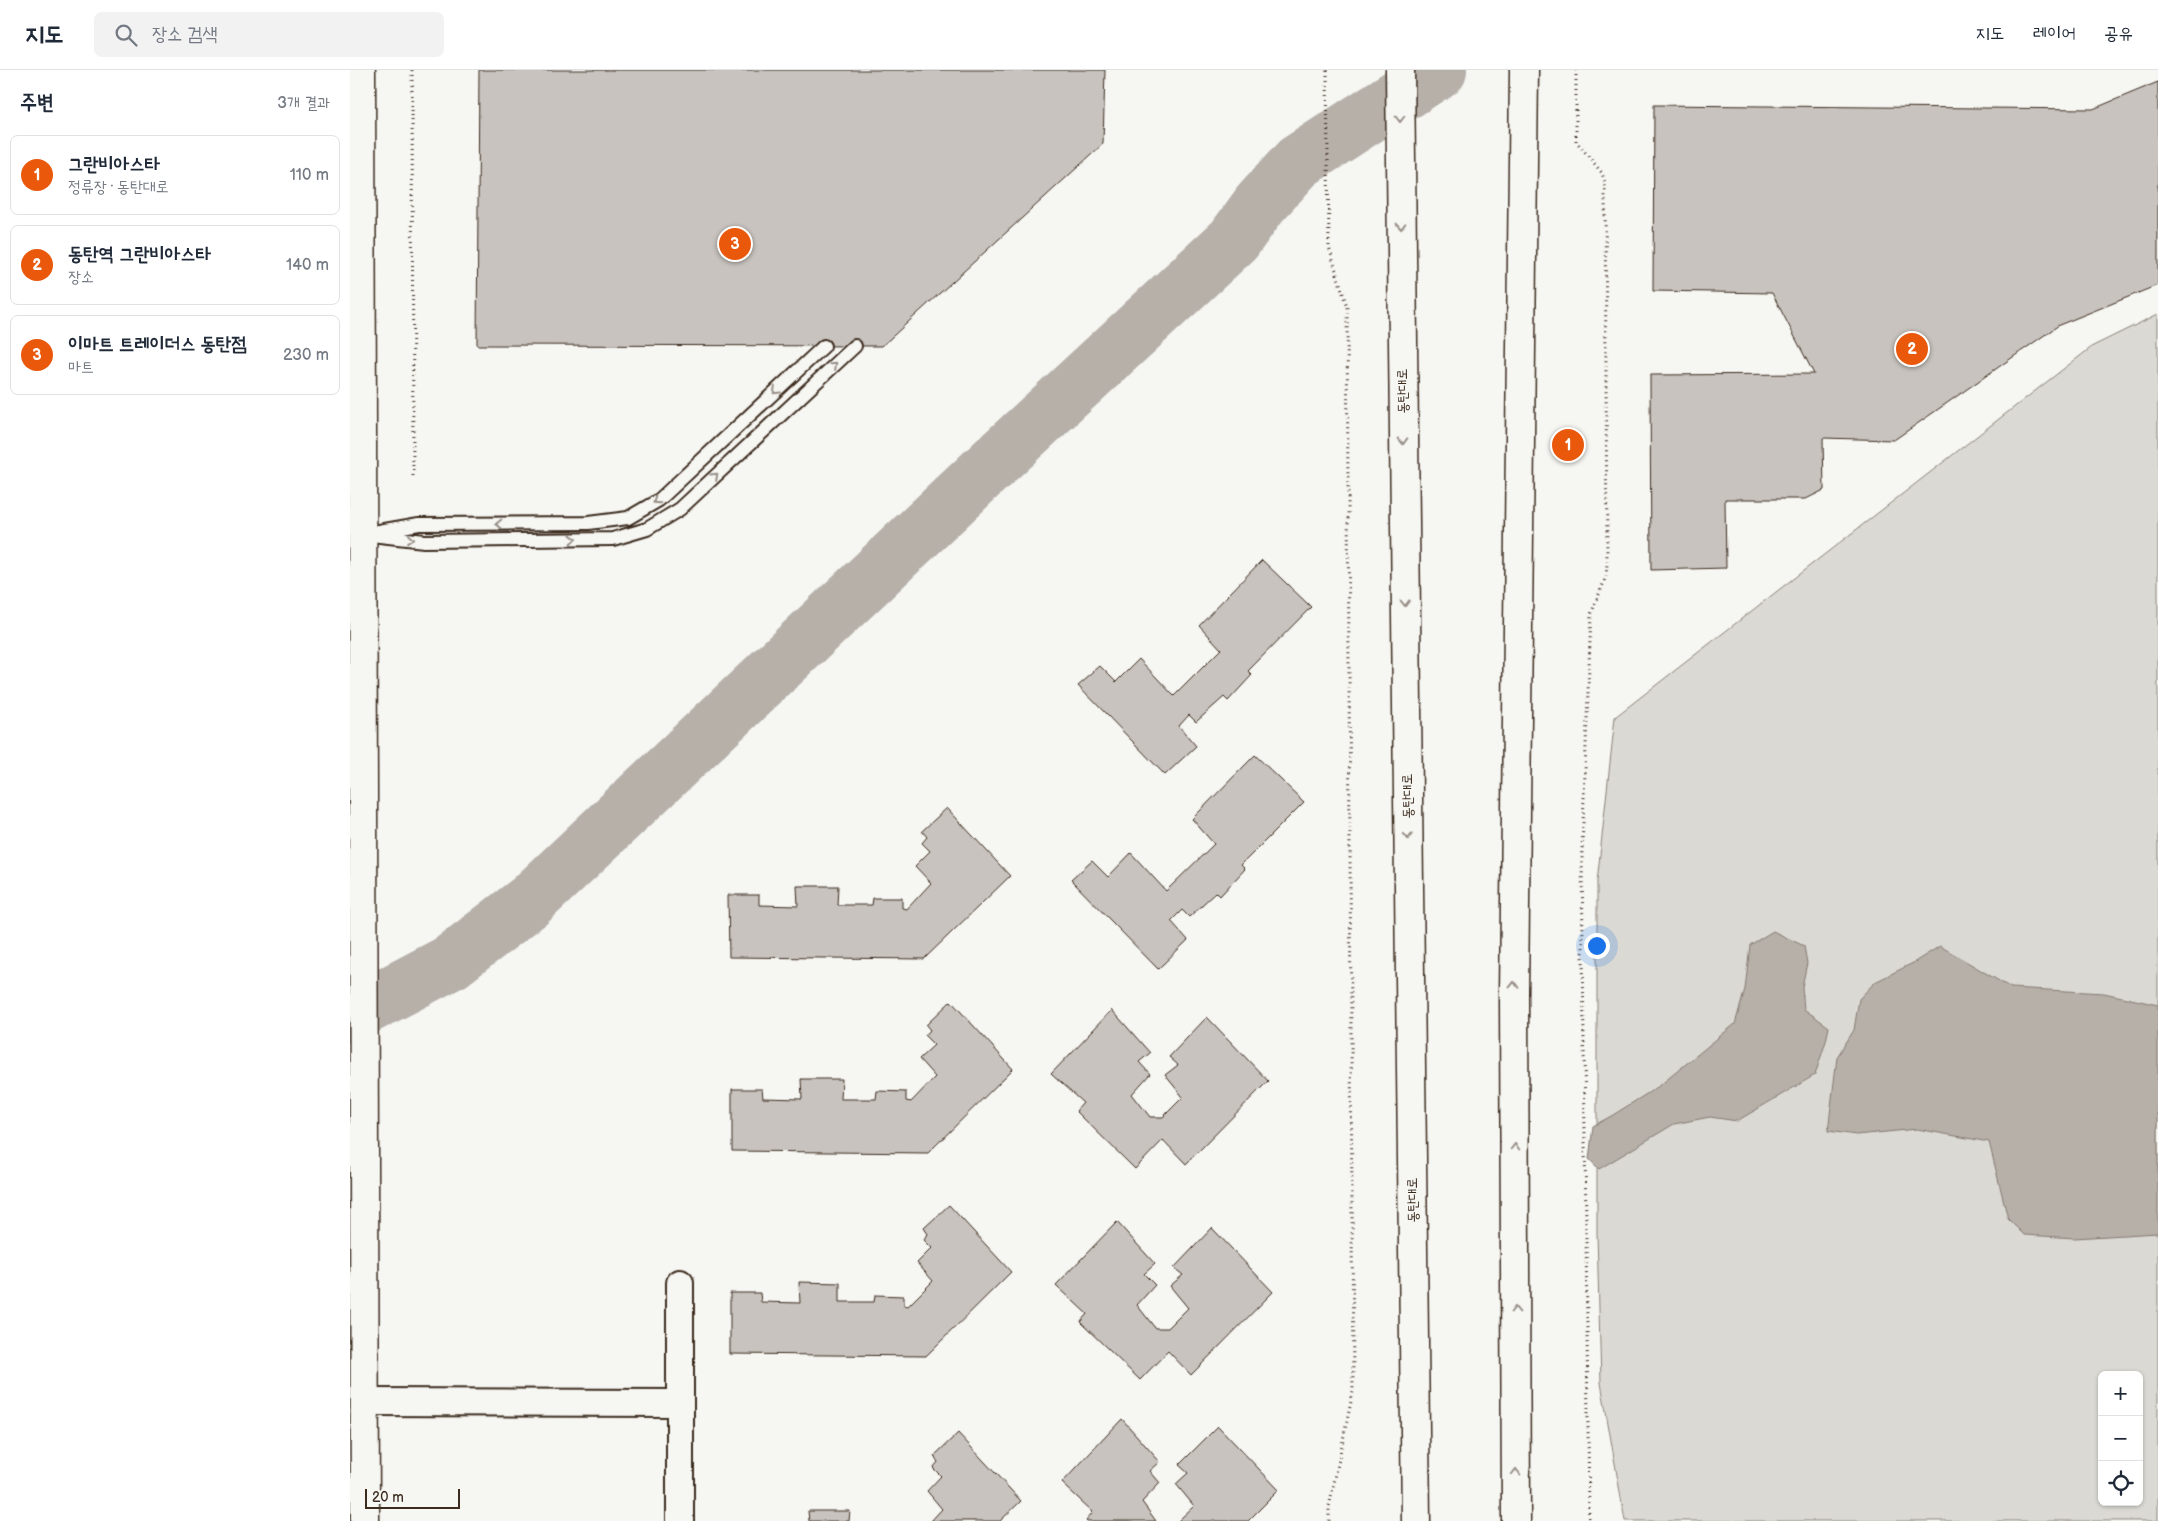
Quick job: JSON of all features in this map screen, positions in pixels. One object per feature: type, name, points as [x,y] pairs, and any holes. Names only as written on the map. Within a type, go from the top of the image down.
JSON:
[{"type":"main road","points":[[360,70],[365,1521]]},
{"type":"main road","name":"동탄대로","points":[[1400,70],[1416,1521]]},
{"type":"main road","points":[[1516,1521],[1514,996],[1524,70]]},
{"type":"street","points":[[680,1283],[680,1521]]},
{"type":"street","points":[[364,1402],[680,1403]]},
{"type":"lane","points":[[362,534],[419,524],[588,523],[628,518],[659,500],[824,346]]},
{"type":"lane","points":[[362,534],[424,540],[613,539],[647,529],[680,508],[855,346]]},
{"type":"path","points":[[412,70],[413,476]]},
{"type":"path","points":[[1327,70],[1329,247],[1347,307],[1353,1372],[1353,1392],[1329,1507],[1329,1521]]},
{"type":"path","points":[[1576,70],[1576,142],[1602,173],[1605,192],[1607,564],[1606,577],[1591,614],[1582,851],[1589,1521]]},
{"type":"shaded area","points":[[2158,314],[2158,1521],[1625,1521],[1601,1383],[1597,1233],[1597,882],[1615,717],[2093,346]]},
{"type":"shaded area","points":[[1773,931],[1804,946],[1807,963],[1802,987],[1804,1009],[1829,1027],[1815,1075],[1737,1121],[1710,1117],[1674,1124],[1599,1169],[1589,1159],[1593,1126],[1659,1086],[1735,1024],[1745,989],[1750,945]]},
{"type":"shaded area","points":[[1940,946],[2011,988],[2104,993],[2158,1005],[2158,1233],[2075,1238],[2024,1235],[2008,1219],[1989,1142],[1917,1129],[1856,1135],[1828,1131],[1837,1057],[1854,1030],[1859,999],[1875,982],[1913,963]]},
{"type":"building","points":[[479,70],[1105,70],[1103,144],[882,346],[477,345]]},
{"type":"building","points":[[2158,82],[2158,285],[2059,325],[1894,440],[1823,438],[1824,490],[1806,499],[1725,499],[1726,568],[1651,570],[1650,375],[1814,374],[1772,293],[1653,291],[1654,105],[2093,109]]},
{"type":"building","points":[[1262,560],[1311,607],[1248,671],[1252,675],[1228,701],[1224,697],[1196,722],[1189,715],[1179,726],[1196,746],[1165,775],[1078,685],[1100,666],[1116,682],[1139,659],[1174,696],[1221,649],[1199,625]]},
{"type":"building","points":[[1255,755],[1304,802],[1241,865],[1245,869],[1220,896],[1216,892],[1189,917],[1182,910],[1171,921],[1188,940],[1158,969],[1071,880],[1092,861],[1108,877],[1131,853],[1166,891],[1214,844],[1192,819]]},
{"type":"building","points":[[947,808],[1010,876],[924,959],[729,957],[728,895],[759,895],[759,905],[798,906],[797,886],[838,886],[837,905],[872,905],[873,898],[902,898],[902,908],[907,909],[931,883],[915,866],[930,851],[922,843],[927,837],[922,831]]},
{"type":"building","points":[[951,1001],[1013,1069],[928,1153],[732,1151],[732,1089],[762,1089],[763,1098],[802,1099],[801,1079],[842,1079],[841,1099],[876,1099],[877,1091],[906,1092],[906,1101],[911,1102],[935,1077],[919,1059],[934,1045],[925,1036],[930,1030],[926,1025]]},
{"type":"building","points":[[1112,1010],[1150,1053],[1139,1062],[1150,1074],[1132,1094],[1150,1117],[1163,1117],[1183,1097],[1165,1075],[1178,1065],[1169,1057],[1207,1017],[1268,1081],[1186,1164],[1163,1140],[1135,1169],[1076,1111],[1083,1103],[1051,1074]]},
{"type":"building","points":[[949,1205],[1011,1272],[926,1356],[730,1354],[730,1293],[760,1293],[761,1302],[800,1303],[799,1282],[840,1283],[840,1302],[874,1302],[875,1295],[904,1296],[904,1305],[908,1306],[933,1281],[917,1263],[932,1248],[924,1240],[928,1234],[924,1228]]},
{"type":"building","points":[[1117,1222],[1155,1264],[1144,1274],[1155,1285],[1137,1305],[1155,1328],[1168,1328],[1188,1308],[1170,1286],[1183,1275],[1174,1268],[1212,1228],[1273,1292],[1191,1375],[1168,1351],[1140,1380],[1080,1322],[1087,1314],[1056,1285]]},
{"type":"building","points":[[1122,1419],[1160,1462],[1150,1471],[1160,1483],[1142,1502],[1156,1521],[1087,1521],[1093,1512],[1062,1483]]},
{"type":"building","points":[[1218,1426],[1279,1490],[1248,1521],[1178,1521],[1194,1506],[1176,1484],[1188,1473],[1179,1465]]},
{"type":"building","points":[[958,1433],[1021,1501],[1000,1521],[931,1521],[942,1509],[927,1491],[941,1476],[933,1468],[938,1462],[934,1456]]},
{"type":"building","points":[[808,1511],[850,1511],[849,1521],[809,1521]]},
{"type":"waterway","points":[[350,1015],[451,962],[530,901],[991,465],[1234,240],[1260,204],[1298,162],[1439,70]]},
{"type":"place","name":"이마트 트레이더스 동탄점","points":[[735,244]]},
{"type":"place","name":"동탄역 그란비아스타","points":[[1912,349]]},
{"type":"place","name":"그란비아스타","points":[[1568,445]]}]
